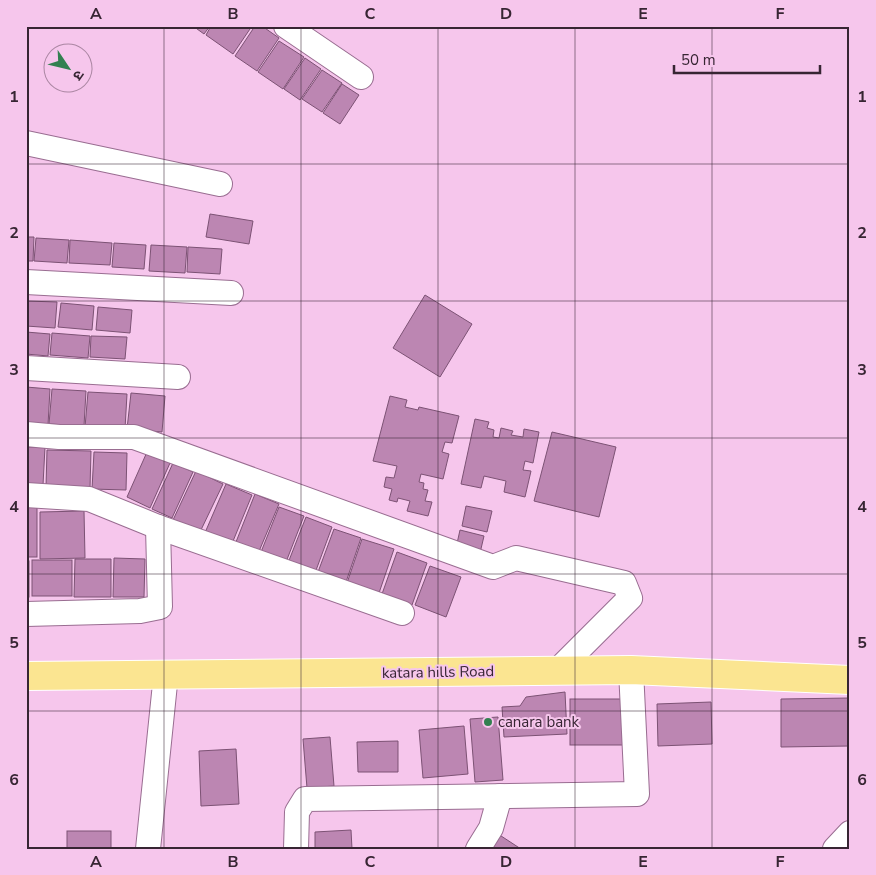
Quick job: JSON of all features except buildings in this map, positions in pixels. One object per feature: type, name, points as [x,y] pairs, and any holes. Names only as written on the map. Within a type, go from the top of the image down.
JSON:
[{"type":"main road","name":"katara hills Road","points":[[26,676],[631,670],[850,680]]},
{"type":"street","points":[[286,26],[361,77]]},
{"type":"street","points":[[26,143],[220,184]]},
{"type":"street","points":[[26,282],[231,293]]},
{"type":"street","points":[[26,368],[178,377]]},
{"type":"street","points":[[26,434],[59,437],[134,437],[493,567],[516,558],[624,584],[630,598],[557,671]]},
{"type":"street","points":[[26,495],[88,499],[158,527],[402,613]]},
{"type":"street","points":[[26,614],[140,612],[160,607],[158,527]]},
{"type":"street","points":[[296,849],[297,812],[305,799],[637,794],[631,670]]},
{"type":"street","points":[[148,849],[166,674]]},
{"type":"street","points":[[478,849],[491,828],[500,796]]},
{"type":"street","points":[[835,849],[850,833]]},
{"type":"place","name":"canara bank","points":[[488,722]]}]
